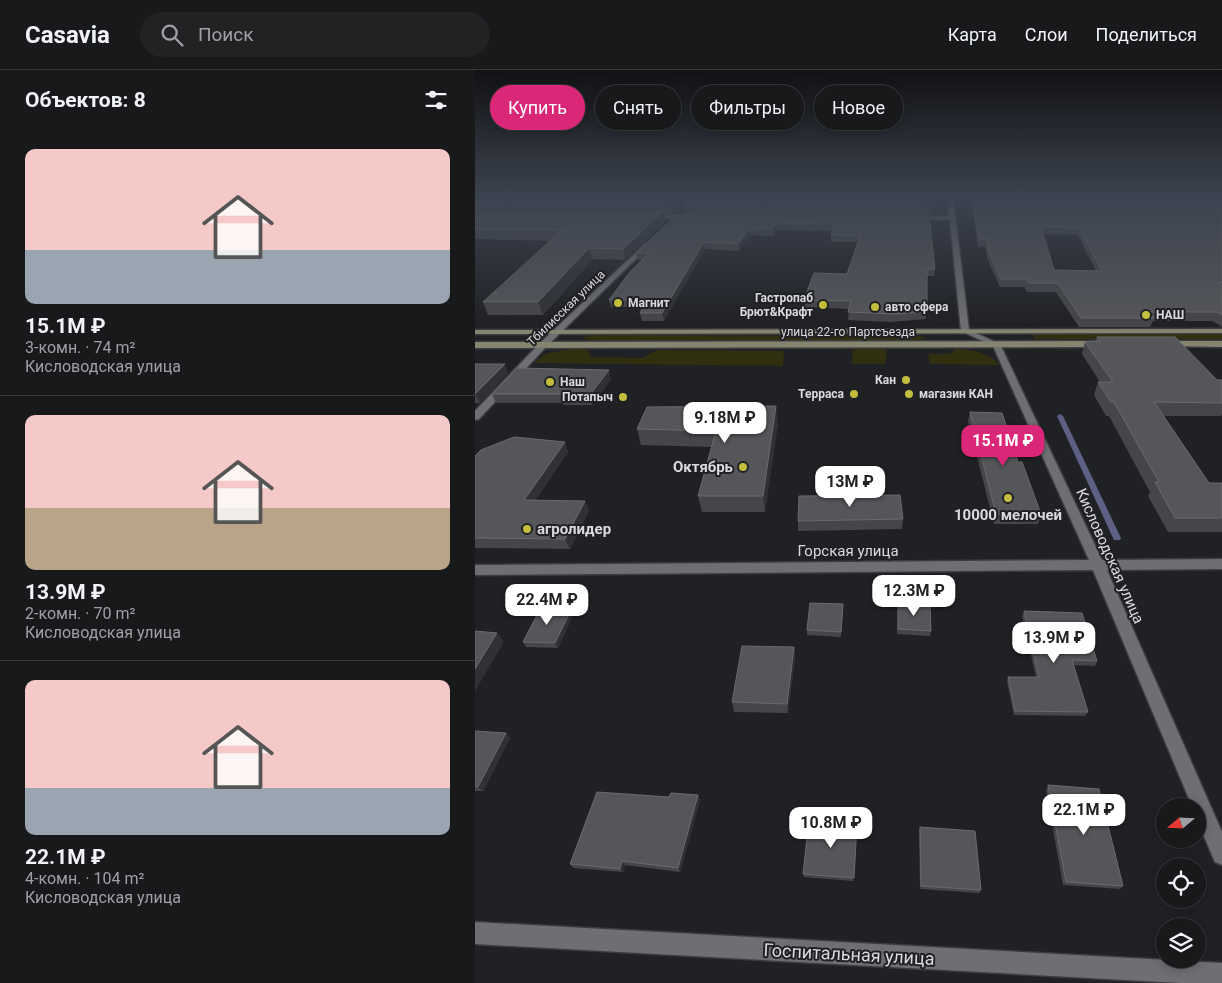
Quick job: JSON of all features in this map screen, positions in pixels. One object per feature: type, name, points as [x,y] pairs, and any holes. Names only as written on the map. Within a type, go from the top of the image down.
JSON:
[{"type":"main road","name":"улица 22-го Партсъезда","points":[[475,332],[1222,331]]},
{"type":"main road","name":"улица 22-го Партсъезда","points":[[475,345],[1114,344]]},
{"type":"main road","points":[[1153,344],[1222,344]]},
{"type":"street","name":"Тбилисская улица","points":[[475,417],[543,345],[652,240]]},
{"type":"street","points":[[954,240],[965,331],[996,344]]},
{"type":"street","name":"Кисловодская улица","points":[[996,344],[1098,565],[1222,855]]},
{"type":"street","name":"Горская улица","points":[[475,570],[1222,564]]},
{"type":"street","name":"Госпитальная улица","points":[[475,933],[1222,974]]},
{"type":"shaded area","points":[[1033,334],[1222,334],[1222,339],[1035,339]]},
{"type":"shaded area","points":[[587,335],[921,336],[926,338],[920,340],[601,341],[583,339]]},
{"type":"shaded area","points":[[853,348],[887,349],[885,364],[852,364]]},
{"type":"shaded area","points":[[570,349],[587,349],[590,357],[642,358],[657,350],[784,351],[783,366],[534,363],[545,354]]},
{"type":"shaded area","points":[[955,349],[979,352],[990,357],[1000,365],[930,364],[928,354],[950,354]]},
{"type":"building","points":[[551,240],[633,240],[623,249],[589,248],[538,302],[483,302]]},
{"type":"building","points":[[650,240],[741,240],[738,244],[704,242],[662,313],[640,313],[647,300],[609,300],[630,272],[649,253],[636,253]]},
{"type":"building","points":[[859,240],[932,240],[935,269],[927,269],[927,312],[891,314],[848,312],[851,301],[804,300],[814,273],[847,274]]},
{"type":"building","points":[[988,240],[1045,240],[1054,270],[1102,271],[1085,240],[1222,240],[1222,283],[1217,283],[1222,286],[1222,315],[1217,312],[1148,312],[1154,318],[1081,318],[1058,283],[1029,283],[1026,279],[1001,279],[988,250]]},
{"type":"building","points":[[1097,337],[1175,337],[1217,380],[1222,380],[1222,403],[1154,402],[1209,483],[1222,483],[1222,518],[1175,518],[1155,482],[1159,482],[1114,402],[1111,402],[1098,382],[1113,382],[1085,342],[1100,341]]},
{"type":"building","points":[[475,364],[505,364],[475,394]]},
{"type":"building","points":[[517,368],[609,370],[589,396],[492,394]]},
{"type":"building","points":[[776,406],[763,496],[698,496],[716,431],[637,429],[647,407]]},
{"type":"building","points":[[970,412],[1002,413],[1018,462],[1022,462],[1041,514],[996,514]]},
{"type":"building","points":[[514,437],[565,442],[524,500],[585,501],[565,539],[475,538],[475,456],[481,450]]},
{"type":"building","points":[[900,495],[903,519],[798,521],[799,496]]},
{"type":"building","points":[[810,603],[843,604],[841,632],[807,630]]},
{"type":"building","points":[[898,603],[930,605],[931,631],[898,629]]},
{"type":"building","points":[[540,609],[571,610],[555,643],[523,642]]},
{"type":"building","points":[[1024,611],[1082,613],[1097,661],[1072,660],[1088,712],[1015,711],[1008,677],[1039,677]]},
{"type":"building","points":[[475,631],[497,633],[475,669]]},
{"type":"building","points":[[742,646],[794,647],[787,704],[732,702]]},
{"type":"building","points":[[475,731],[506,733],[478,787],[475,787]]},
{"type":"building","points":[[1048,785],[1099,789],[1123,886],[1066,882]]},
{"type":"building","points":[[597,792],[669,797],[671,793],[698,795],[678,868],[622,861],[620,869],[570,864]]},
{"type":"building","points":[[809,819],[857,823],[854,878],[803,874]]},
{"type":"building","points":[[920,827],[975,831],[981,890],[921,886]]},
{"type":"waterway","points":[[1060,416],[1117,538]]},
{"type":"place","name":"Магнит","points":[[618,303]]},
{"type":"place","name":"Гастропаб Брют&Крафт","points":[[823,305]]},
{"type":"place","name":"авто сфера","points":[[875,307]]},
{"type":"place","name":"НАШ","points":[[1146,315]]},
{"type":"place","name":"Кан","points":[[906,380]]},
{"type":"place","name":"Наш","points":[[550,382]]},
{"type":"place","name":"Терраса","points":[[854,394]]},
{"type":"place","name":"магазин КАН","points":[[909,394]]},
{"type":"place","name":"Потапыч","points":[[623,397]]},
{"type":"place","name":"Октябрь","points":[[743,467]]},
{"type":"place","name":"10000 мелочей","points":[[1008,498]]},
{"type":"place","name":"агролидер","points":[[527,529]]}]
